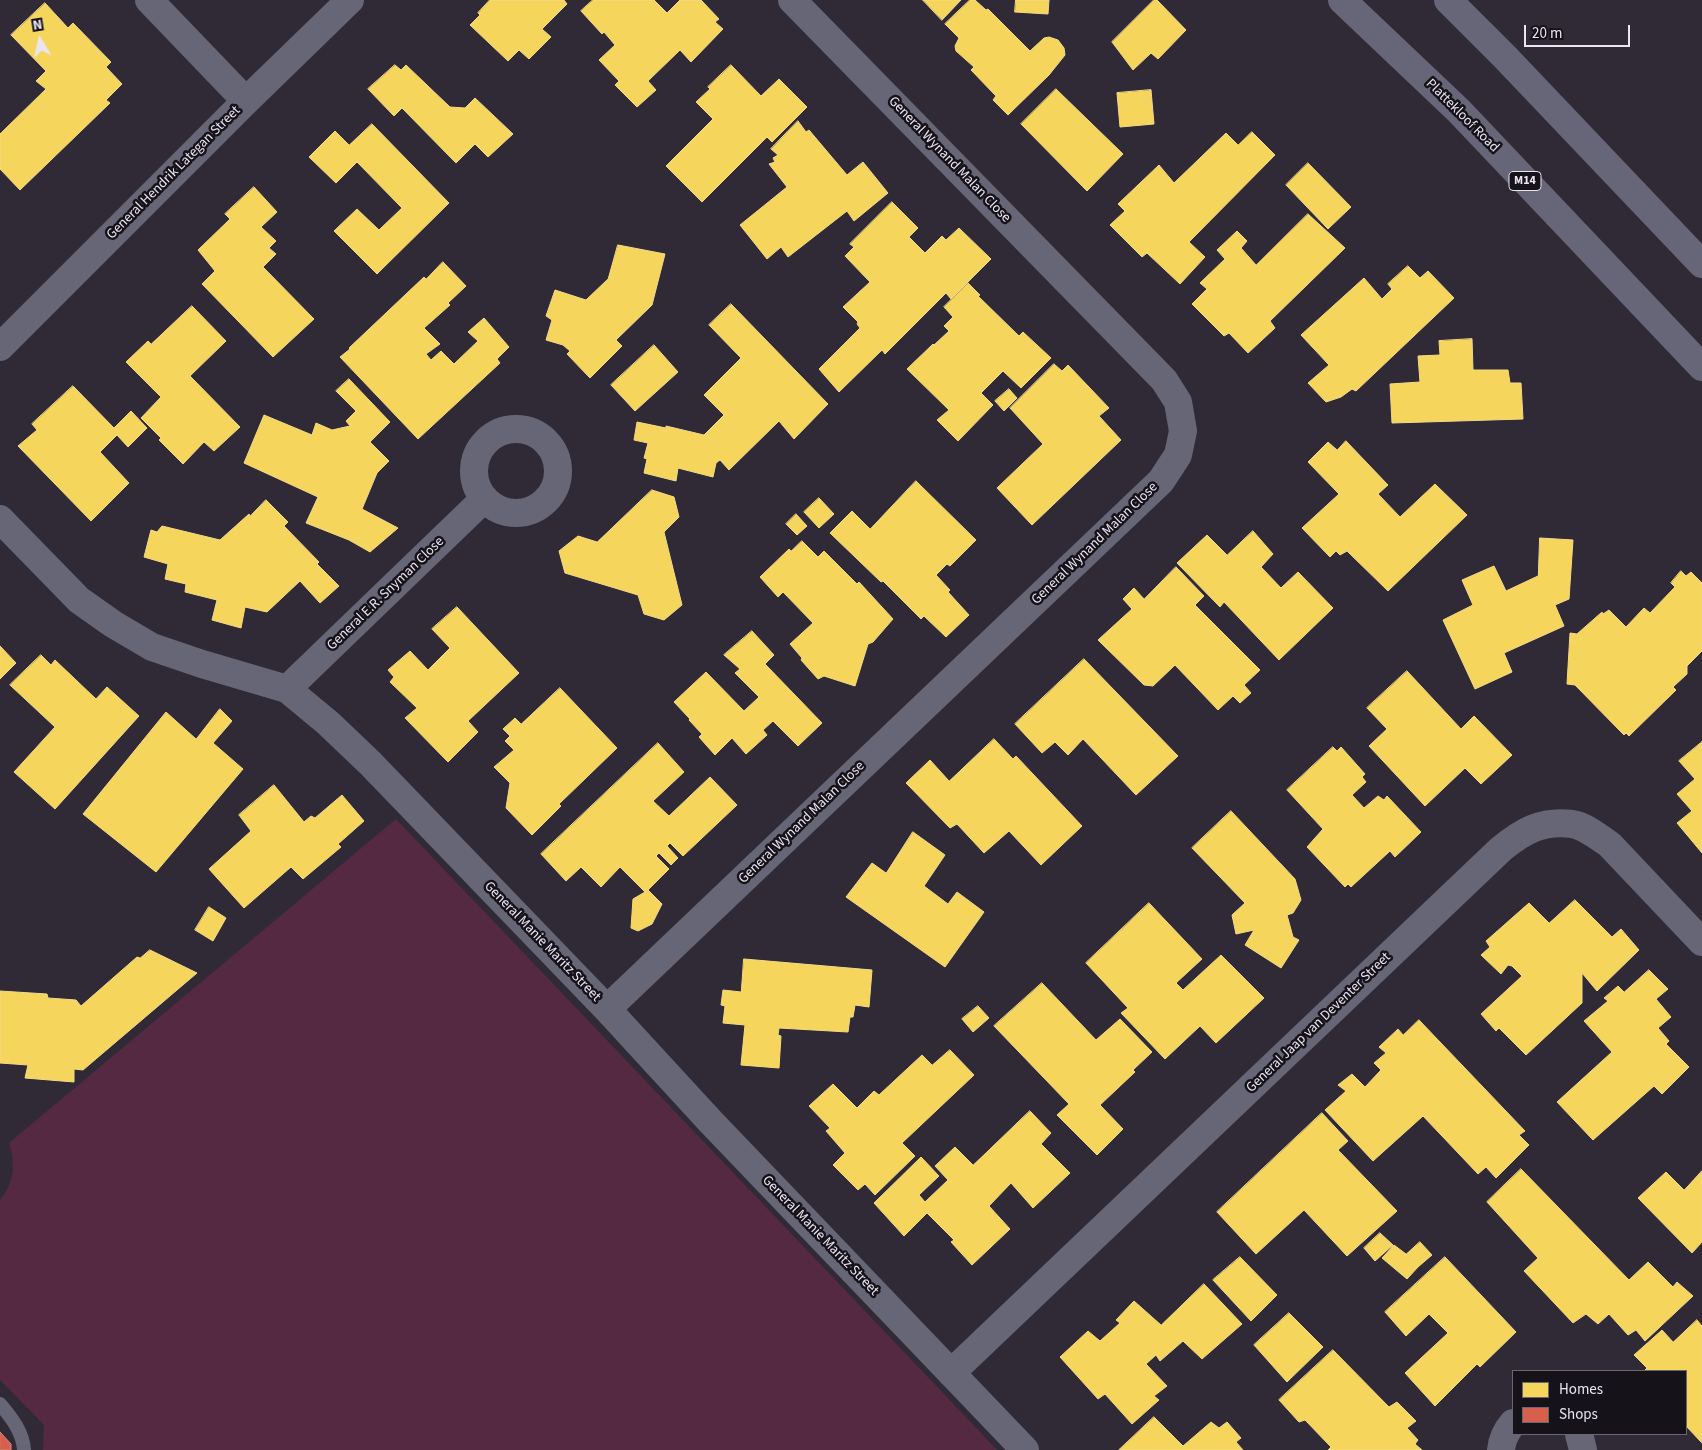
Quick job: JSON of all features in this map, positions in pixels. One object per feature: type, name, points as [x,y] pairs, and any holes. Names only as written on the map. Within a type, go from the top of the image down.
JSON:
[{"type":"main road","name":"Plattekloof Road","points":[[1342,0],[1459,111],[1702,367]]},
{"type":"main road","points":[[1448,0],[1505,57],[1702,264]]},
{"type":"street","points":[[150,0],[246,101]]},
{"type":"street","name":"General Hendrik Lategan Street","points":[[0,347],[350,0]]},
{"type":"street","name":"General Wynand Malan Close","points":[[607,1009],[1161,481],[1178,455],[1183,431],[1178,402],[1164,380],[792,0]]},
{"type":"street","name":"General E.R. Snyman Close","points":[[287,689],[484,499]]},
{"type":"street","name":"General Manie Maritz Street","points":[[0,519],[79,600],[113,624],[152,647],[287,689],[328,724],[370,764],[607,1009],[710,1121],[1025,1450]]},
{"type":"street","name":"General Jaap van Deventer Street","points":[[951,1373],[1486,863],[1517,836],[1536,826],[1548,824],[1573,824],[1594,833],[1610,844],[1702,942]]},
{"type":"street","points":[[1501,1450],[1504,1435],[1512,1424]]},
{"type":"street","points":[[1579,1435],[1583,1450]]},
{"type":"lane","points":[[0,1404],[12,1418],[24,1444],[24,1450]]},
{"type":"shaded area","points":[[396,819],[997,1450],[43,1450],[44,1425],[0,1380],[0,1200],[11,1180],[13,1158],[9,1143]]},
{"type":"building: Homes","points":[[490,0],[564,0],[567,4],[542,29],[551,37],[529,59],[519,50],[508,61],[470,25],[480,15],[478,13]]},
{"type":"building: Homes","points":[[593,0],[654,0],[667,13],[680,0],[701,0],[719,19],[715,22],[723,29],[691,62],[680,50],[648,81],[656,90],[637,107],[615,85],[619,81],[599,60],[615,45],[581,11]]},
{"type":"building: Homes","points":[[923,0],[961,0],[942,20]]},
{"type":"building: Homes","points":[[970,0],[975,0],[986,10],[988,9],[1030,51],[1044,38],[1049,37],[1058,40],[1064,48],[1065,55],[1049,75],[1008,115],[993,100],[996,96],[971,70],[974,67],[956,51],[955,46],[959,38],[945,24]]},
{"type":"building: Homes","points":[[1016,0],[1049,0],[1048,14],[1015,12]]},
{"type":"building: Homes","points":[[1154,0],[1157,0],[1186,30],[1158,59],[1151,53],[1133,70],[1112,42]]},
{"type":"building: Homes","points":[[45,3],[68,28],[73,23],[111,62],[106,67],[122,84],[106,100],[110,103],[20,190],[0,169],[0,134],[46,89],[36,81],[46,71],[11,35]]},
{"type":"building: Homes","points":[[395,65],[401,70],[406,65],[450,107],[465,108],[475,98],[513,134],[488,157],[475,144],[456,163],[402,108],[394,116],[368,89]]},
{"type":"building: Homes","points":[[731,65],[761,96],[779,79],[807,107],[772,142],[767,137],[702,202],[666,166],[713,119],[696,102],[710,89],[708,87]]},
{"type":"building: Homes","points":[[1056,89],[1123,154],[1087,191],[1021,124]]},
{"type":"building: Homes","points":[[1151,90],[1154,124],[1120,127],[1117,93]]},
{"type":"building: Homes","points":[[798,121],[806,132],[809,130],[847,175],[863,162],[888,193],[854,221],[847,211],[788,257],[781,247],[767,259],[740,225],[787,187],[769,164],[775,162],[773,158],[778,155],[771,149]]},
{"type":"building: Homes","points":[[372,124],[449,203],[377,274],[334,231],[357,209],[379,230],[402,208],[357,162],[336,183],[309,157],[335,131],[349,145]]},
{"type":"building: Homes","points":[[1252,132],[1275,155],[1189,242],[1205,257],[1180,284],[1147,253],[1142,257],[1110,225],[1125,211],[1118,204],[1159,165],[1174,183],[1226,133],[1238,145]]},
{"type":"building: Homes","points":[[1308,163],[1351,207],[1328,229],[1286,185]]},
{"type":"building: Homes","points":[[254,187],[277,212],[261,227],[276,241],[269,248],[276,254],[263,267],[314,319],[273,357],[202,284],[215,271],[198,250],[230,219],[225,214]]},
{"type":"building: Homes","points":[[892,202],[918,228],[909,237],[925,253],[942,236],[946,240],[959,228],[991,259],[951,299],[946,293],[885,354],[882,350],[839,392],[819,369],[860,328],[857,324],[858,322],[843,307],[870,282],[845,256],[854,247],[850,244]]},
{"type":"building: Homes","points":[[1308,214],[1345,248],[1270,321],[1275,328],[1248,353],[1229,333],[1224,336],[1192,304],[1207,289],[1200,283],[1225,259],[1217,250],[1237,231],[1247,241],[1241,248],[1256,265]]},
{"type":"building: Homes","points":[[618,245],[665,254],[652,305],[616,340],[622,346],[590,378],[567,354],[570,351],[563,345],[546,340],[552,320],[546,316],[555,290],[586,300],[608,279]]},
{"type":"building: Homes","points":[[443,262],[466,286],[448,303],[450,305],[424,328],[440,344],[426,354],[431,360],[441,351],[454,364],[478,341],[468,332],[484,318],[509,347],[497,359],[500,363],[418,439],[340,357],[424,277],[426,279]]},
{"type":"building: Homes","points":[[1408,266],[1420,278],[1428,271],[1454,298],[1356,391],[1352,389],[1341,397],[1326,402],[1308,383],[1329,365],[1301,335],[1364,278],[1382,299],[1392,289],[1388,284]]},
{"type":"building: Homes","points":[[968,283],[980,295],[978,296],[1019,336],[1023,332],[1051,358],[1021,388],[1003,371],[981,393],[993,405],[958,441],[937,420],[949,410],[907,369],[949,331],[944,326],[953,317],[944,307]]},
{"type":"building: Homes","points":[[731,304],[828,404],[794,439],[779,421],[729,470],[720,460],[716,463],[713,477],[678,468],[676,481],[644,473],[647,459],[644,458],[648,443],[634,440],[637,422],[666,428],[666,426],[704,435],[724,415],[704,395],[741,358],[709,325]]},
{"type":"building: Homes","points":[[192,306],[226,341],[190,376],[240,427],[214,451],[204,442],[183,464],[159,440],[161,438],[141,418],[161,397],[126,362],[148,341],[151,344]]},
{"type":"building: Homes","points":[[1472,339],[1473,370],[1508,370],[1510,383],[1521,383],[1523,419],[1392,423],[1390,384],[1420,382],[1418,356],[1440,355],[1439,341]]},
{"type":"building: Homes","points":[[654,345],[678,372],[635,411],[611,385]]},
{"type":"building: Homes","points":[[1054,364],[1062,371],[1068,365],[1109,408],[1099,416],[1121,440],[1032,525],[997,488],[1043,444],[1010,408]]},
{"type":"building: Homes","points":[[349,379],[390,422],[370,442],[389,461],[377,473],[362,509],[398,528],[370,552],[349,540],[306,523],[318,497],[244,463],[264,415],[312,435],[316,423],[332,430],[350,426],[346,421],[356,411],[336,391]]},
{"type":"building: Homes","points":[[73,386],[114,428],[131,411],[147,428],[128,447],[117,435],[100,452],[129,483],[91,521],[18,446],[37,430],[32,424]]},
{"type":"building: Homes","points":[[1009,389],[1017,398],[1004,411],[995,401]]},
{"type":"building: Homes","points":[[1346,441],[1388,485],[1378,494],[1400,517],[1435,484],[1467,515],[1388,591],[1347,551],[1340,555],[1336,551],[1330,557],[1302,528],[1339,494],[1308,462],[1328,442],[1337,450]]},
{"type":"building: Homes","points":[[916,481],[976,540],[950,566],[947,564],[936,575],[950,590],[948,592],[969,615],[946,637],[924,616],[921,619],[883,581],[881,582],[830,533],[852,511],[870,529]]},
{"type":"building: Homes","points":[[652,490],[674,497],[679,517],[664,532],[682,605],[664,620],[644,614],[638,595],[565,573],[559,551],[578,536],[597,542]]},
{"type":"building: Homes","points":[[819,498],[834,514],[819,528],[804,512]]},
{"type":"building: Homes","points":[[266,500],[288,522],[284,526],[339,586],[320,603],[300,581],[267,612],[245,607],[241,628],[212,620],[217,600],[185,592],[186,584],[165,579],[168,564],[144,557],[151,530],[157,532],[162,526],[220,540],[249,514],[250,516]]},
{"type":"building: Homes","points":[[796,514],[807,526],[797,535],[786,524]]},
{"type":"building: Homes","points":[[1253,531],[1273,554],[1261,567],[1281,588],[1298,572],[1333,608],[1279,660],[1224,602],[1220,607],[1177,563],[1207,535],[1227,555]]},
{"type":"building: Homes","points":[[1540,538],[1573,540],[1569,599],[1555,605],[1564,626],[1504,653],[1512,672],[1475,689],[1443,620],[1473,605],[1462,580],[1494,566],[1506,591],[1538,576]]},
{"type":"building: Homes","points":[[802,541],[818,557],[824,551],[857,584],[859,582],[893,619],[873,642],[868,644],[855,686],[824,676],[818,679],[801,660],[802,658],[790,644],[813,623],[783,592],[778,597],[760,577],[789,549],[791,551]]},
{"type":"building: Homes","points":[[1176,567],[1204,596],[1195,605],[1260,670],[1244,685],[1251,693],[1240,703],[1233,696],[1218,710],[1175,665],[1153,686],[1144,685],[1098,640],[1132,609],[1123,599],[1134,588],[1144,599]]},
{"type":"building: Homes","points":[[1681,571],[1686,576],[1691,572],[1702,583],[1702,651],[1687,666],[1687,674],[1673,687],[1676,690],[1629,736],[1626,733],[1624,735],[1575,685],[1567,684],[1570,633],[1577,634],[1602,612],[1603,614],[1609,610],[1626,627],[1644,608],[1650,613],[1675,587],[1671,583]]},
{"type":"building: Homes","points":[[457,607],[519,673],[468,721],[478,732],[448,762],[405,718],[417,708],[390,682],[394,677],[388,670],[410,651],[428,670],[450,648],[432,629]]},
{"type":"building: Homes","points":[[752,631],[774,655],[765,664],[822,723],[798,746],[773,721],[763,730],[767,735],[746,754],[732,738],[715,755],[699,737],[702,734],[674,702],[706,672],[744,711],[759,697],[735,673],[740,669],[724,655]]},
{"type":"building: Homes","points":[[0,646],[16,663],[0,679]]},
{"type":"building: Homes","points":[[41,655],[51,665],[55,660],[96,699],[107,687],[139,716],[55,809],[14,772],[55,727],[10,685]]},
{"type":"building: Homes","points":[[1084,659],[1178,756],[1136,795],[1083,739],[1068,755],[1055,742],[1042,753],[1015,724]]},
{"type":"building: Homes","points":[[1407,671],[1461,729],[1474,716],[1512,755],[1481,784],[1465,768],[1425,806],[1369,746],[1387,729],[1367,708]]},
{"type":"building: Homes","points":[[560,688],[617,748],[559,804],[561,806],[532,835],[506,808],[510,783],[494,767],[514,750],[505,741],[510,736],[503,729],[515,718],[521,724]]},
{"type":"building: Homes","points":[[220,709],[232,721],[213,743],[243,769],[156,872],[83,814],[166,712],[196,739]]},
{"type":"building: Homes","points":[[994,739],[1013,759],[1016,756],[1082,826],[1041,865],[1009,831],[984,853],[957,824],[950,828],[906,783],[930,760],[949,781]]},
{"type":"building: Homes","points":[[1702,742],[1702,853],[1677,823],[1692,811],[1677,794],[1695,779],[1679,761]]},
{"type":"building: Homes","points":[[658,743],[684,772],[653,801],[669,816],[710,777],[737,805],[683,856],[670,843],[667,846],[678,858],[671,865],[659,853],[656,856],[669,869],[648,890],[662,904],[652,924],[638,931],[631,928],[633,899],[645,892],[620,867],[601,887],[581,867],[566,881],[541,854]]},
{"type":"building: Homes","points":[[1333,747],[1337,751],[1341,747],[1365,774],[1362,777],[1366,782],[1352,795],[1364,808],[1378,796],[1384,800],[1387,796],[1421,832],[1395,857],[1390,851],[1351,887],[1348,884],[1345,887],[1307,847],[1323,829],[1287,790]]},
{"type":"building: Homes","points":[[274,785],[304,822],[311,816],[315,818],[342,795],[364,821],[338,844],[341,847],[303,879],[291,867],[244,908],[209,869],[251,831],[239,815]]},
{"type":"building: Homes","points":[[1231,811],[1295,879],[1301,900],[1293,913],[1287,915],[1293,937],[1299,940],[1281,968],[1245,945],[1254,930],[1236,934],[1232,915],[1245,903],[1192,848]]},
{"type":"building: Homes","points":[[913,832],[945,855],[924,886],[948,904],[957,892],[984,912],[945,967],[846,897],[872,863],[886,873]]},
{"type":"building: Homes","points":[[1575,900],[1612,937],[1621,929],[1639,950],[1597,991],[1582,973],[1582,1003],[1526,1055],[1499,1028],[1496,1031],[1481,1014],[1522,976],[1512,966],[1508,965],[1501,974],[1481,955],[1490,947],[1486,941],[1529,903],[1549,923]]},
{"type":"building: Homes","points":[[1149,903],[1202,959],[1176,983],[1183,990],[1221,955],[1264,998],[1216,1043],[1200,1026],[1165,1059],[1121,1013],[1128,1008],[1086,963]]},
{"type":"building: Homes","points":[[209,907],[226,918],[213,941],[195,930]]},
{"type":"building: Homes","points":[[150,950],[197,973],[83,1070],[74,1069],[74,1082],[25,1078],[28,1065],[0,1063],[0,991],[47,994],[48,998],[76,1000],[81,1006],[137,957],[140,958]]},
{"type":"building: Homes","points":[[744,959],[872,970],[869,1007],[855,1005],[853,1017],[850,1017],[848,1032],[779,1028],[778,1035],[781,1036],[779,1068],[741,1065],[745,1025],[723,1023],[725,1006],[721,1005],[723,990],[741,992]]},
{"type":"building: Homes","points":[[1649,970],[1668,989],[1656,999],[1671,1017],[1658,1028],[1669,1041],[1666,1044],[1689,1067],[1662,1094],[1654,1086],[1593,1140],[1557,1102],[1612,1052],[1584,1021],[1608,1001],[1604,998],[1618,986],[1624,992]]},
{"type":"building: Homes","points":[[1042,983],[1096,1040],[1120,1019],[1152,1052],[1133,1070],[1135,1072],[1100,1105],[1123,1129],[1097,1155],[1057,1115],[1069,1104],[994,1026]]},
{"type":"building: Homes","points":[[978,1006],[989,1018],[973,1032],[962,1019]]},
{"type":"building: Homes","points":[[1419,1020],[1525,1131],[1519,1135],[1529,1145],[1496,1178],[1486,1167],[1478,1174],[1423,1116],[1373,1161],[1325,1110],[1346,1091],[1338,1085],[1352,1074],[1365,1087],[1381,1070],[1374,1063],[1386,1053],[1379,1047],[1398,1029],[1403,1035]]},
{"type":"building: Homes","points":[[950,1050],[974,1075],[902,1143],[915,1156],[875,1195],[865,1184],[858,1190],[833,1165],[845,1153],[826,1131],[830,1128],[809,1106],[833,1084],[857,1108],[874,1091],[879,1095],[922,1055],[932,1065]]},
{"type":"building: Homes","points":[[1030,1111],[1051,1133],[1041,1144],[1070,1173],[1033,1208],[1011,1183],[989,1206],[1010,1229],[972,1265],[951,1242],[954,1240],[927,1213],[904,1236],[874,1203],[921,1157],[939,1176],[919,1195],[925,1202],[948,1180],[935,1166],[955,1147],[973,1165]]},
{"type":"building: Homes","points":[[1322,1113],[1348,1141],[1338,1150],[1397,1211],[1347,1256],[1304,1210],[1256,1254],[1217,1212]]},
{"type":"building: Homes","points":[[1521,1169],[1629,1280],[1648,1262],[1673,1287],[1677,1282],[1693,1296],[1645,1341],[1636,1330],[1628,1335],[1609,1314],[1598,1324],[1586,1314],[1573,1323],[1524,1271],[1538,1258],[1487,1202]]},
{"type":"building: Homes","points":[[1702,1171],[1702,1242],[1692,1253],[1638,1198],[1666,1172],[1684,1190]]},
{"type":"building: Homes","points":[[1380,1233],[1393,1245],[1375,1261],[1364,1248]]},
{"type":"building: Homes","points":[[1420,1242],[1432,1255],[1407,1279],[1382,1258],[1394,1245],[1406,1254]]},
{"type":"building: Homes","points":[[1240,1257],[1277,1295],[1251,1321],[1213,1280]]},
{"type":"building: Homes","points":[[1445,1257],[1516,1332],[1480,1367],[1477,1364],[1435,1406],[1405,1373],[1448,1333],[1429,1314],[1406,1336],[1385,1312]]},
{"type":"building: Homes","points":[[1204,1284],[1242,1324],[1202,1359],[1183,1341],[1160,1361],[1156,1355],[1146,1364],[1167,1386],[1154,1396],[1159,1400],[1132,1424],[1105,1394],[1098,1399],[1060,1357],[1088,1331],[1100,1341],[1120,1323],[1116,1320],[1134,1301],[1161,1325]]},
{"type":"building: Homes","points":[[1289,1313],[1323,1347],[1287,1382],[1254,1345]]},
{"type":"building: Homes","points":[[1697,1320],[1702,1326],[1702,1443],[1687,1427],[1687,1370],[1645,1370],[1647,1368],[1634,1355],[1662,1330],[1673,1342]]},
{"type":"building: Homes","points":[[1333,1350],[1389,1407],[1397,1402],[1416,1421],[1407,1428],[1418,1440],[1415,1444],[1422,1450],[1328,1450],[1331,1447],[1305,1420],[1299,1422],[1279,1400]]},
{"type":"building: Homes","points":[[1154,1417],[1183,1446],[1211,1422],[1219,1428],[1227,1422],[1241,1438],[1236,1442],[1243,1450],[1119,1450]]},
{"type":"building: Shops","points":[[0,1432],[11,1444],[11,1450],[0,1450]]}]
